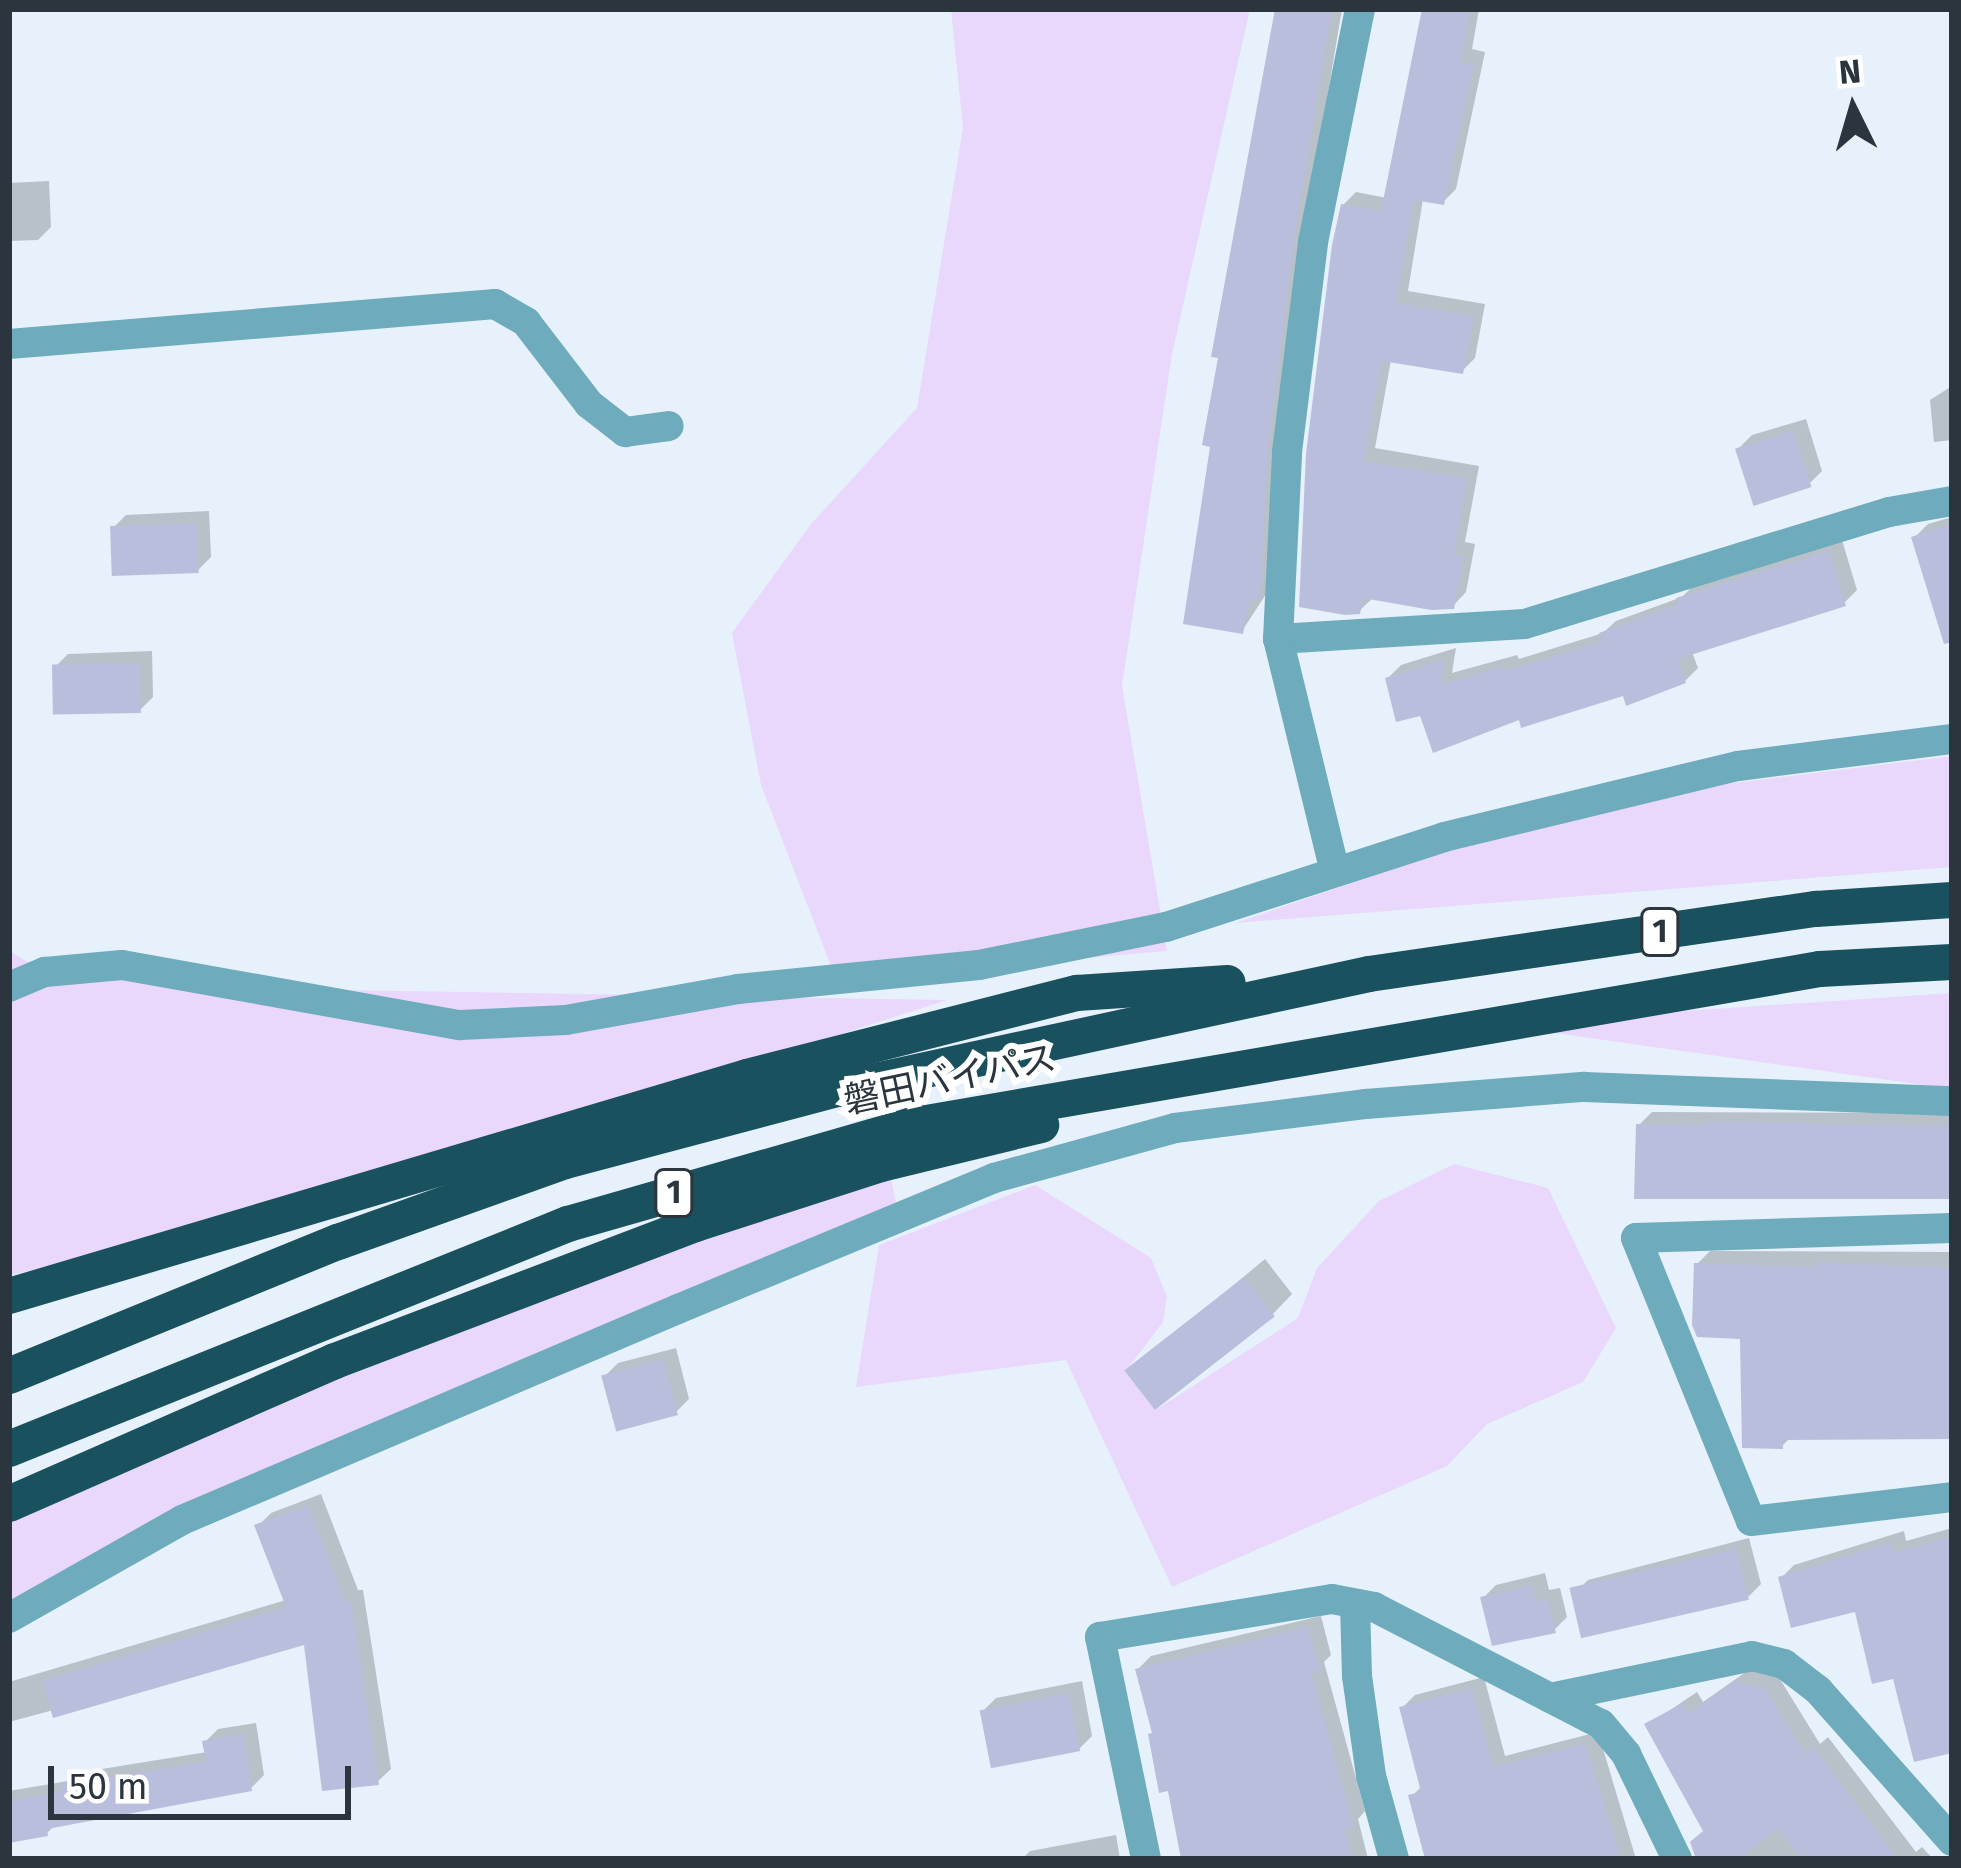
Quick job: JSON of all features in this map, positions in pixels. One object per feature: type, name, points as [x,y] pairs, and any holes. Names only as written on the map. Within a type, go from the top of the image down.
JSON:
[{"type":"highway","name":"磐田バイパス","points":[[9,1376],[338,1242],[565,1161],[838,1089],[1369,974],[1816,909],[1952,900]]},
{"type":"highway","name":"磐田バイパス","points":[[9,1449],[588,1218],[909,1126],[1820,969],[1952,962]]},
{"type":"highway","points":[[9,1296],[747,1077],[1077,993],[1369,974]]},
{"type":"highway","points":[[9,1504],[335,1361],[695,1224],[881,1164],[1371,1043]]},
{"type":"street","points":[[1335,872],[1278,639],[1287,452],[1313,242],[1360,9]]},
{"type":"street","points":[[9,344],[495,304],[526,322],[589,404],[626,432],[670,426]]},
{"type":"street","points":[[1278,639],[1525,623],[1889,512],[1952,500]]},
{"type":"street","points":[[9,987],[45,972],[122,965],[229,980],[460,1025],[566,1020],[738,988],[979,965],[1166,928],[1444,836],[1738,766],[1952,740]]},
{"type":"street","points":[[9,1618],[182,1520],[678,1310],[994,1178],[1175,1128],[1366,1104],[1584,1088],[1952,1101]]},
{"type":"street","points":[[1952,1228],[1636,1238],[1751,1521],[1952,1497]]},
{"type":"street","points":[[1147,1859],[1100,1637],[1332,1600],[1375,1607],[1601,1724],[1626,1754],[1677,1859]]},
{"type":"street","points":[[1355,1604],[1357,1676],[1372,1776],[1394,1859]]},
{"type":"street","points":[[1550,1698],[1752,1656],[1784,1664],[1818,1690],[1952,1841]]},
{"type":"shaded area","points":[[951,9],[1250,9],[1172,354],[1122,686],[1167,951],[836,979],[761,785],[732,633],[811,524],[917,408],[963,128]]},
{"type":"shaded area","points":[[1952,756],[1952,867],[1235,923],[1597,800]]},
{"type":"shaded area","points":[[9,951],[45,972],[279,989],[947,1000],[260,1221],[9,1275]]},
{"type":"shaded area","points":[[1952,993],[1952,1089],[1491,1024]]},
{"type":"shaded area","points":[[1454,1164],[1548,1188],[1616,1328],[1583,1382],[1487,1424],[1447,1466],[1172,1587],[1066,1360],[856,1387],[879,1245],[1035,1185],[1151,1258],[1167,1297],[1163,1322],[1125,1372],[1156,1410],[1298,1318],[1317,1268],[1379,1201]]},
{"type":"shaded area","points":[[891,1178],[897,1208],[354,1436],[9,1618],[9,1501],[639,1259]]},
{"type":"building","points":[[1275,9],[1332,9],[1294,239],[1268,450],[1260,601],[1250,599],[1243,634],[1183,624],[1210,447],[1202,445],[1218,358],[1211,357]]},
{"type":"building","points":[[1422,9],[1470,9],[1461,62],[1474,64],[1444,205],[1414,200],[1396,303],[1474,316],[1463,374],[1382,361],[1364,461],[1467,478],[1454,554],[1464,556],[1454,609],[1431,610],[1363,598],[1360,614],[1345,615],[1299,607],[1306,454],[1332,245],[1341,204],[1381,211]]},
{"type":"building","points":[[1793,430],[1812,487],[1754,506],[1735,449]]},
{"type":"building","points":[[197,523],[199,573],[112,576],[110,526]]},
{"type":"building","points":[[1952,524],[1952,642],[1944,644],[1911,537]]},
{"type":"building","points":[[1829,551],[1846,606],[1678,659],[1686,683],[1626,706],[1623,696],[1521,728],[1519,720],[1433,753],[1420,716],[1396,722],[1385,678],[1445,659],[1441,684],[1504,666],[1506,671],[1602,641],[1599,633],[1678,604],[1676,598]]},
{"type":"building","points":[[140,663],[141,713],[53,715],[52,665]]},
{"type":"building","points":[[1705,1121],[1952,1126],[1952,1199],[1634,1199],[1636,1124],[1705,1125]]},
{"type":"building","points":[[1816,1262],[1952,1268],[1952,1439],[1783,1440],[1783,1449],[1742,1448],[1740,1339],[1697,1337],[1692,1325],[1694,1263],[1816,1267]]},
{"type":"building","points":[[1244,1277],[1275,1316],[1155,1410],[1124,1371]]},
{"type":"building","points":[[663,1359],[678,1415],[616,1432],[601,1376]]},
{"type":"building","points":[[308,1505],[345,1602],[351,1601],[379,1785],[322,1791],[304,1645],[53,1718],[42,1681],[286,1607],[254,1525]]},
{"type":"building","points":[[1952,1537],[1952,1753],[1914,1762],[1893,1679],[1872,1684],[1855,1612],[1791,1628],[1778,1577],[1891,1542],[1894,1552]]},
{"type":"building","points":[[1737,1549],[1749,1600],[1581,1638],[1569,1588]]},
{"type":"building","points":[[1532,1585],[1536,1602],[1547,1599],[1556,1633],[1492,1646],[1480,1597]]},
{"type":"building","points":[[1308,1627],[1320,1671],[1311,1673],[1354,1827],[1345,1829],[1353,1859],[1181,1859],[1168,1791],[1159,1793],[1148,1734],[1152,1733],[1135,1669]]},
{"type":"building","points":[[1735,1681],[1766,1689],[1805,1754],[1814,1748],[1898,1859],[1802,1859],[1777,1829],[1740,1859],[1696,1859],[1690,1842],[1703,1831],[1644,1724],[1683,1703],[1689,1713]]},
{"type":"building","points":[[1472,1688],[1493,1767],[1585,1743],[1621,1859],[1425,1859],[1408,1795],[1421,1792],[1399,1707]]},
{"type":"building","points":[[1069,1693],[1080,1751],[991,1768],[980,1710]]},
{"type":"building","points":[[244,1734],[252,1791],[47,1829],[48,1836],[9,1843],[9,1800],[62,1792],[60,1785],[206,1762],[202,1741]]}]
